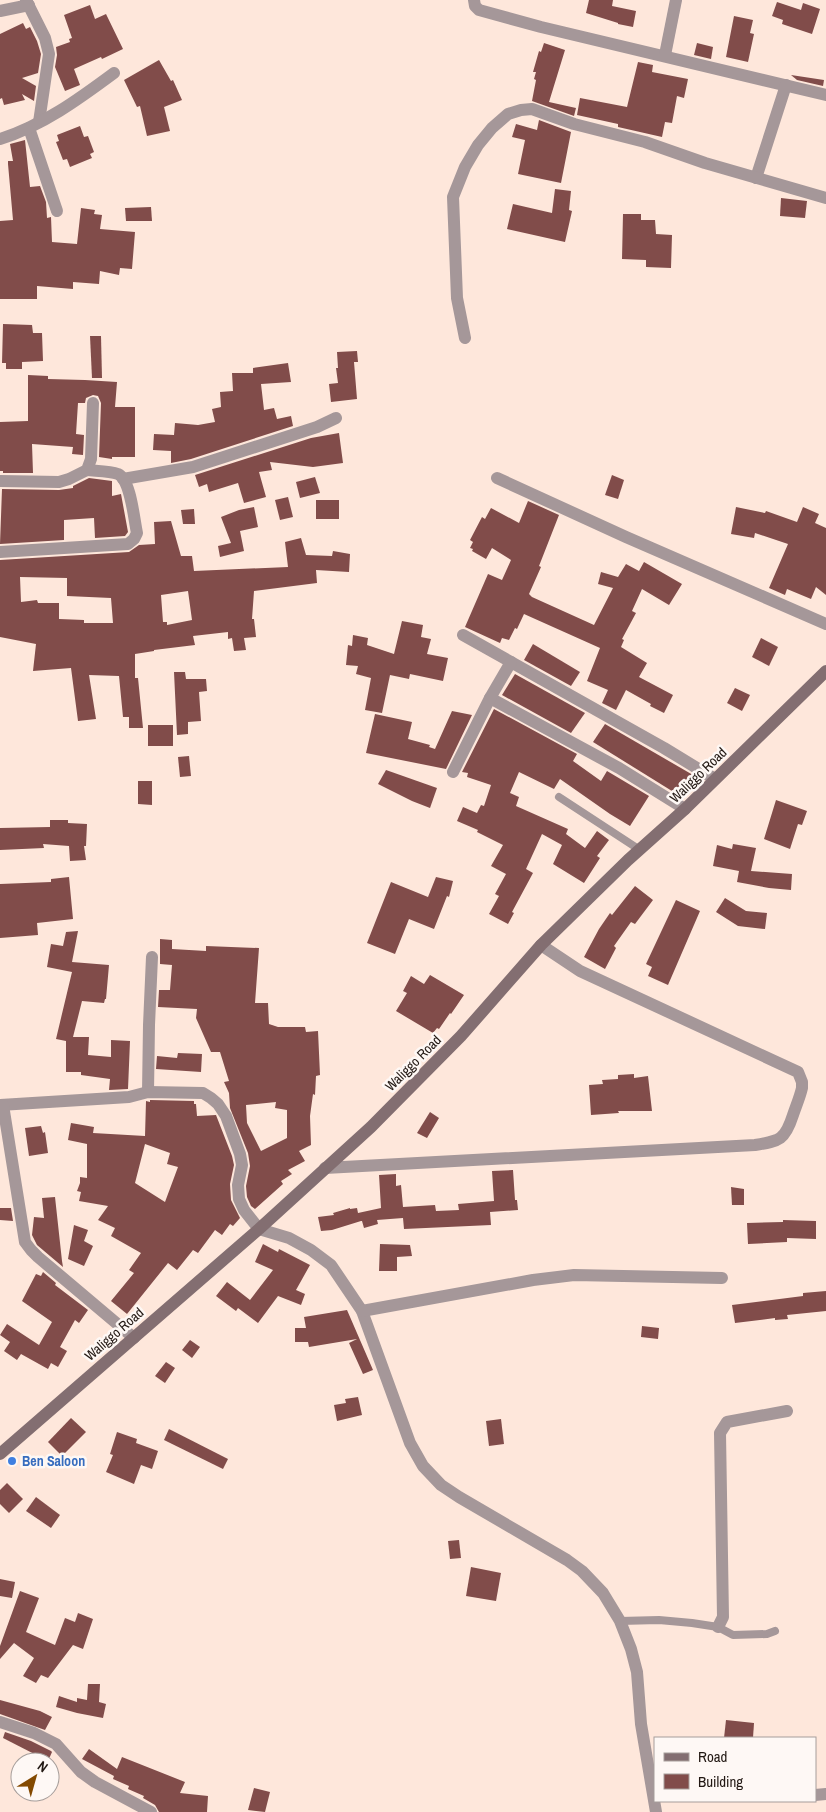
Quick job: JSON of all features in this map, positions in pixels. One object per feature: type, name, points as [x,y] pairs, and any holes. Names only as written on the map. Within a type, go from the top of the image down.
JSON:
[{"type":"street","points":[[474,0],[475,6],[479,10],[541,27],[826,95]]},
{"type":"street","points":[[664,55],[676,0]]},
{"type":"street","points":[[0,11],[27,2],[45,38],[49,54],[34,125],[57,211]]},
{"type":"street","points":[[0,139],[34,125],[82,96],[114,73]]},
{"type":"street","points":[[756,178],[786,85]]},
{"type":"street","points":[[465,338],[457,298],[453,197],[465,167],[478,146],[492,128],[508,114],[532,109],[574,124],[645,142],[756,178],[826,198]]},
{"type":"street","points":[[87,470],[91,459],[93,403]]},
{"type":"street","points":[[123,479],[193,467],[317,427],[336,418]]},
{"type":"street","points":[[0,481],[59,482],[70,479],[87,470],[118,474],[128,489],[137,533],[128,544],[0,552]]},
{"type":"street","points":[[497,478],[626,537],[826,624]]},
{"type":"street","points":[[463,635],[664,748],[715,780]]},
{"type":"street","points":[[453,772],[490,698],[511,662]]},
{"type":"street","name":"Waliggo Road","points":[[0,1454],[259,1229],[371,1126],[461,1036],[541,945],[685,809],[826,671]]},
{"type":"street","points":[[490,698],[619,768],[685,809]]},
{"type":"street","points":[[325,1168],[755,1145],[780,1139],[788,1131],[802,1088],[798,1072],[580,971],[541,945]]},
{"type":"street","points":[[148,1092],[152,957]]},
{"type":"street","points":[[134,1338],[38,1257],[26,1242],[1,1105],[129,1097],[148,1092],[203,1093],[218,1104],[226,1116],[240,1154],[242,1165],[238,1185],[239,1199],[259,1229],[289,1238],[331,1265],[362,1311],[410,1443],[423,1466],[441,1485],[458,1497],[582,1571],[603,1593],[620,1621],[631,1649],[637,1672],[641,1724],[653,1790]]},
{"type":"street","points":[[362,1311],[533,1280],[574,1275],[722,1278]]},
{"type":"street","points":[[718,1627],[722,1617],[720,1433],[727,1422],[787,1411]]},
{"type":"street","points":[[0,1722],[34,1733],[56,1744],[81,1772],[95,1782],[151,1812]]},
{"type":"lane","points":[[559,797],[640,850]]},
{"type":"lane","points":[[620,1621],[659,1620],[718,1627],[733,1635],[767,1634],[775,1631]]},
{"type":"building","points":[[589,0],[613,0],[612,6],[636,11],[633,27],[586,13]]},
{"type":"building","points":[[777,2],[801,10],[803,3],[820,9],[812,34],[782,24],[783,20],[772,16]]},
{"type":"building","points":[[90,5],[95,19],[106,14],[123,49],[74,69],[80,85],[65,91],[55,67],[56,47],[70,42],[69,39],[72,38],[64,15]]},
{"type":"building","points":[[734,16],[753,20],[750,33],[754,34],[748,62],[726,57]]},
{"type":"building","points":[[23,23],[26,29],[30,27],[41,54],[38,73],[22,78],[36,86],[34,101],[22,94],[25,100],[4,105],[2,98],[0,99],[0,34]]},
{"type":"building","points":[[544,43],[565,50],[549,102],[576,108],[574,116],[532,101],[536,80],[534,79],[536,72],[533,72],[539,51],[541,52]]},
{"type":"building","points":[[697,43],[713,47],[711,59],[694,55]]},
{"type":"building","points":[[159,60],[171,81],[173,80],[182,100],[164,107],[170,131],[147,136],[140,106],[137,107],[124,80]]},
{"type":"building","points":[[638,62],[653,65],[652,72],[688,79],[684,98],[677,96],[672,123],[665,122],[662,137],[618,127],[618,124],[577,115],[580,98],[627,107]]},
{"type":"building","points":[[791,75],[824,80],[823,86],[797,80]]},
{"type":"building","points":[[539,120],[571,132],[561,183],[518,174],[525,140],[512,137],[516,124],[537,130]]},
{"type":"building","points":[[80,126],[84,137],[88,136],[94,152],[90,154],[92,158],[70,167],[67,159],[63,160],[56,142],[59,141],[57,135]]},
{"type":"building","points":[[25,140],[30,187],[40,186],[46,202],[47,218],[51,217],[52,242],[77,244],[81,208],[95,210],[94,214],[102,215],[100,229],[135,232],[132,269],[120,268],[119,275],[100,271],[99,284],[73,282],[73,289],[37,286],[37,299],[0,299],[0,221],[13,220],[8,164],[8,161],[13,161],[10,144]]},
{"type":"building","points":[[555,189],[571,191],[569,210],[572,211],[565,242],[507,229],[513,204],[552,213]]},
{"type":"building","points":[[781,198],[807,201],[805,218],[780,216]]},
{"type":"building","points":[[151,207],[152,221],[126,221],[125,208]]},
{"type":"building","points":[[623,214],[641,214],[641,220],[655,220],[656,234],[672,235],[671,268],[646,267],[646,260],[622,259]]},
{"type":"building","points":[[3,324],[32,325],[33,333],[42,333],[43,361],[22,362],[22,369],[6,369],[6,363],[2,363]]},
{"type":"building","points":[[90,336],[101,336],[102,378],[92,378]]},
{"type":"building","points":[[357,351],[358,362],[354,362],[357,399],[331,402],[329,384],[338,383],[336,368],[338,368],[337,352]]},
{"type":"building","points":[[288,363],[291,382],[261,384],[264,410],[274,408],[277,419],[291,416],[293,426],[191,459],[171,463],[171,451],[153,450],[154,434],[174,435],[175,423],[198,425],[215,422],[212,409],[221,407],[220,392],[233,391],[232,373],[253,373],[253,368]]},
{"type":"building","points":[[28,375],[48,376],[48,379],[117,382],[115,407],[135,407],[135,457],[112,457],[112,459],[99,457],[101,403],[98,396],[93,395],[86,398],[85,403],[78,403],[76,434],[84,435],[83,455],[72,454],[73,447],[32,444],[33,473],[3,473],[3,471],[0,471],[0,422],[28,421]]},
{"type":"building","points":[[339,433],[343,463],[313,467],[270,462],[272,470],[259,472],[266,497],[244,503],[238,483],[209,492],[207,484],[199,487],[195,475],[311,438]]},
{"type":"building","points":[[612,475],[624,480],[618,499],[605,495]]},
{"type":"building","points":[[315,477],[320,493],[300,498],[296,482]]},
{"type":"building","points":[[89,478],[112,481],[112,496],[121,494],[128,532],[125,536],[95,538],[94,518],[64,520],[64,540],[0,544],[2,489],[59,490],[73,488],[73,486]]},
{"type":"building","points":[[288,497],[293,517],[280,520],[275,500]]},
{"type":"building","points":[[316,500],[339,500],[339,519],[316,519]]},
{"type":"building","points":[[528,501],[559,515],[539,566],[541,567],[529,594],[532,597],[594,625],[613,588],[598,584],[601,572],[618,577],[626,564],[639,571],[644,562],[682,584],[669,605],[642,589],[632,611],[636,613],[622,639],[624,640],[621,647],[647,663],[639,677],[673,695],[664,713],[626,690],[616,710],[602,703],[608,690],[587,681],[600,648],[524,614],[509,640],[502,638],[500,643],[465,627],[488,574],[502,580],[511,560],[492,548],[486,559],[472,551],[473,549],[470,548],[473,542],[470,540],[482,517],[485,519],[491,508],[519,523]]},
{"type":"building","points":[[254,507],[258,527],[240,531],[244,551],[220,557],[218,546],[231,543],[221,517]]},
{"type":"building","points":[[736,507],[765,513],[766,511],[797,522],[803,507],[819,514],[815,523],[826,528],[826,595],[816,587],[811,599],[787,589],[785,595],[769,588],[788,544],[755,533],[754,538],[731,534]]},
{"type":"building","points":[[194,509],[195,524],[183,524],[181,510]]},
{"type":"building","points":[[171,521],[181,556],[192,556],[194,571],[288,567],[285,542],[301,538],[306,555],[332,556],[333,551],[350,554],[349,572],[316,570],[317,583],[254,591],[252,619],[254,619],[256,637],[244,638],[246,650],[234,651],[232,638],[228,639],[228,632],[193,636],[195,645],[135,654],[135,678],[138,678],[143,728],[129,728],[129,717],[123,717],[119,676],[89,675],[96,719],[78,721],[71,668],[33,671],[36,644],[0,637],[0,560],[129,552],[139,545],[155,544],[154,522]],"holes":[[[20,577],[67,578],[67,596],[111,598],[113,623],[84,623],[84,620],[59,619],[59,603],[38,603],[37,600],[21,602]],[[188,591],[192,620],[167,625],[167,622],[163,622],[161,595]]]},
{"type":"building","points":[[402,621],[423,625],[421,637],[431,639],[427,654],[448,658],[443,681],[410,674],[409,679],[390,675],[382,713],[365,710],[371,678],[356,674],[358,666],[346,665],[348,645],[352,646],[353,635],[368,638],[367,645],[394,654]]},
{"type":"building","points":[[761,638],[778,647],[769,666],[752,657]]},
{"type":"building","points":[[533,644],[580,672],[571,686],[524,660]]},
{"type":"building","points":[[174,672],[185,672],[186,679],[206,679],[207,691],[199,692],[201,721],[188,722],[188,734],[177,735]]},
{"type":"building","points":[[515,674],[585,713],[571,733],[502,695]]},
{"type":"building","points":[[735,688],[750,695],[742,711],[727,703]]},
{"type":"building","points":[[494,709],[577,754],[573,761],[601,781],[607,771],[649,796],[630,826],[560,779],[554,789],[519,772],[510,793],[519,797],[516,806],[568,829],[566,834],[585,848],[597,831],[609,840],[597,856],[600,858],[584,883],[553,864],[562,845],[542,834],[526,869],[533,873],[512,912],[514,913],[508,924],[489,914],[499,896],[495,894],[506,874],[491,866],[503,845],[477,832],[478,830],[457,821],[463,807],[477,813],[481,805],[484,806],[491,785],[467,777],[468,773],[462,772]]},
{"type":"building","points":[[452,711],[472,715],[446,769],[366,753],[375,714],[412,722],[408,739],[430,745],[429,747],[435,749]]},
{"type":"building","points":[[605,724],[693,775],[680,796],[593,742]]},
{"type":"building","points":[[148,725],[173,725],[173,746],[148,746]]},
{"type":"building","points":[[189,756],[191,776],[180,777],[178,757]]},
{"type":"building","points":[[386,770],[437,788],[430,808],[378,784]]},
{"type":"building","points":[[138,781],[152,781],[152,805],[138,804]]},
{"type":"building","points":[[776,800],[807,811],[802,825],[798,824],[790,849],[764,839]]},
{"type":"building","points":[[50,820],[68,820],[68,823],[87,824],[86,846],[84,846],[86,860],[70,861],[69,846],[43,844],[44,848],[0,850],[0,828],[50,827]]},
{"type":"building","points":[[733,844],[756,848],[751,871],[792,874],[791,890],[737,882],[739,871],[713,866],[717,845],[732,849]]},
{"type":"building","points":[[69,877],[73,919],[37,923],[38,935],[0,938],[0,884],[51,882],[51,879]]},
{"type":"building","points":[[436,877],[453,881],[449,897],[447,896],[434,929],[409,919],[395,954],[367,943],[391,882],[428,897]]},
{"type":"building","points":[[635,886],[653,900],[635,924],[631,922],[614,946],[616,948],[605,969],[584,957],[610,913],[612,915]]},
{"type":"building","points":[[725,898],[746,911],[767,913],[765,929],[738,926],[716,912]]},
{"type":"building","points":[[676,900],[700,911],[668,985],[648,976],[652,967],[646,964]]},
{"type":"building","points":[[78,931],[72,962],[109,965],[104,1003],[82,1001],[73,1037],[89,1037],[88,1055],[111,1057],[111,1040],[130,1041],[128,1089],[109,1090],[110,1079],[81,1075],[81,1072],[66,1072],[66,1041],[56,1039],[72,972],[47,967],[51,944],[63,946],[66,932]]},
{"type":"building","points":[[160,939],[172,940],[172,949],[206,951],[206,946],[259,948],[255,1003],[268,1003],[269,1024],[278,1027],[305,1027],[306,1032],[318,1031],[320,1075],[316,1076],[315,1095],[313,1094],[310,1116],[311,1145],[299,1151],[305,1161],[288,1170],[292,1174],[281,1181],[283,1184],[255,1209],[251,1206],[247,1197],[246,1186],[250,1166],[248,1153],[230,1108],[229,1093],[224,1082],[229,1081],[220,1052],[211,1052],[196,1018],[197,1009],[158,1007],[159,990],[170,990],[172,965],[160,964]],"holes":[[[276,1102],[275,1108],[287,1110],[287,1138],[261,1151],[247,1123],[246,1105]]]},
{"type":"building","points":[[430,975],[464,995],[439,1029],[437,1028],[433,1033],[396,1011],[407,993],[403,991],[411,976],[424,984]]},
{"type":"building","points":[[178,1053],[202,1054],[201,1072],[156,1069],[157,1056],[177,1058]]},
{"type":"building","points":[[634,1074],[634,1078],[648,1076],[652,1111],[618,1111],[619,1113],[591,1115],[589,1085],[603,1084],[602,1080],[618,1079],[618,1075]]},
{"type":"building","points":[[150,1100],[194,1101],[197,1116],[216,1115],[232,1156],[234,1165],[230,1184],[231,1200],[240,1218],[233,1226],[230,1224],[222,1235],[215,1230],[198,1253],[193,1250],[177,1270],[168,1263],[127,1314],[111,1301],[134,1273],[129,1270],[141,1253],[111,1236],[115,1228],[98,1220],[108,1206],[79,1201],[81,1192],[77,1191],[80,1177],[87,1178],[87,1144],[68,1140],[71,1123],[94,1127],[93,1133],[145,1136],[146,1101],[150,1102]],"holes":[[[145,1144],[170,1153],[167,1164],[178,1167],[165,1202],[135,1183]]]},
{"type":"building","points":[[430,1112],[439,1118],[427,1138],[417,1133]]},
{"type":"building","points":[[41,1126],[43,1133],[45,1132],[48,1153],[29,1156],[25,1128]]},
{"type":"building","points":[[513,1170],[515,1200],[517,1200],[518,1210],[490,1212],[491,1225],[404,1229],[403,1218],[377,1220],[378,1224],[364,1228],[361,1221],[332,1230],[321,1231],[318,1217],[334,1215],[333,1213],[350,1208],[357,1208],[358,1213],[381,1208],[379,1175],[396,1174],[396,1186],[401,1185],[403,1207],[435,1205],[436,1211],[459,1210],[458,1204],[494,1201],[492,1171]]},
{"type":"building","points":[[731,1187],[744,1189],[744,1205],[732,1205]]},
{"type":"building","points":[[55,1197],[63,1267],[37,1245],[32,1235],[34,1217],[44,1218],[42,1198]]},
{"type":"building","points":[[0,1208],[11,1208],[13,1221],[0,1220]]},
{"type":"building","points":[[783,1220],[816,1221],[816,1239],[787,1238],[787,1242],[748,1244],[747,1223],[783,1222]]},
{"type":"building","points":[[74,1225],[88,1230],[84,1241],[93,1246],[84,1266],[68,1259]]},
{"type":"building","points":[[263,1244],[278,1252],[279,1249],[310,1265],[296,1290],[305,1294],[301,1305],[278,1296],[258,1323],[238,1308],[236,1311],[216,1296],[227,1282],[250,1300],[273,1270],[255,1262]]},
{"type":"building","points":[[380,1244],[410,1245],[412,1256],[397,1257],[397,1271],[379,1271]]},
{"type":"building","points":[[43,1272],[56,1283],[55,1285],[88,1310],[79,1323],[75,1320],[60,1347],[67,1351],[58,1367],[51,1363],[48,1369],[21,1354],[17,1360],[4,1351],[10,1342],[0,1335],[7,1324],[39,1345],[52,1322],[22,1301],[36,1274],[41,1276]]},
{"type":"building","points":[[826,1291],[826,1311],[787,1315],[788,1319],[775,1320],[775,1318],[735,1323],[732,1305],[803,1296],[803,1293]]},
{"type":"building","points":[[347,1310],[373,1370],[363,1374],[349,1343],[357,1339],[309,1347],[308,1342],[295,1342],[295,1328],[306,1328],[304,1317]]},
{"type":"building","points":[[642,1326],[659,1328],[658,1339],[641,1337]]},
{"type":"building","points":[[190,1340],[200,1347],[192,1358],[182,1350]]},
{"type":"building","points":[[166,1362],[175,1368],[165,1383],[155,1376]]},
{"type":"building","points":[[358,1397],[362,1415],[337,1421],[334,1405],[346,1403],[345,1399]]},
{"type":"building","points":[[71,1418],[86,1432],[62,1456],[48,1442]]},
{"type":"building","points":[[501,1419],[504,1444],[489,1446],[486,1421]]},
{"type":"building","points":[[169,1429],[228,1459],[223,1469],[164,1440]]},
{"type":"building","points":[[117,1432],[137,1439],[136,1443],[158,1451],[152,1469],[141,1465],[134,1484],[106,1472],[113,1455],[110,1454]]},
{"type":"building","points":[[7,1483],[23,1499],[9,1513],[0,1504],[0,1490]]},
{"type":"building","points":[[36,1497],[60,1515],[51,1528],[26,1511]]},
{"type":"building","points":[[459,1540],[461,1558],[450,1559],[448,1541]]},
{"type":"building","points":[[471,1567],[501,1573],[496,1601],[466,1596]]},
{"type":"building","points":[[0,1579],[15,1582],[12,1598],[0,1596]]},
{"type":"building","points":[[20,1591],[39,1598],[26,1632],[55,1645],[65,1618],[75,1622],[78,1613],[93,1619],[83,1649],[73,1645],[48,1678],[41,1675],[36,1683],[23,1676],[34,1658],[14,1643],[0,1659],[0,1646]]},
{"type":"building","points":[[88,1684],[100,1684],[99,1702],[106,1704],[103,1718],[56,1707],[59,1696],[77,1702],[77,1698],[87,1700]]},
{"type":"building","points":[[0,1700],[40,1711],[52,1717],[45,1730],[0,1714]]},
{"type":"building","points":[[726,1720],[754,1723],[753,1737],[724,1737]]},
{"type":"building","points":[[5,1732],[31,1741],[52,1752],[30,1752],[3,1738]]},
{"type":"building","points":[[89,1749],[117,1769],[122,1757],[185,1782],[180,1793],[208,1796],[207,1812],[159,1812],[155,1805],[143,1798],[144,1796],[128,1789],[129,1786],[113,1779],[114,1776],[82,1759]]},
{"type":"building","points":[[254,1788],[270,1792],[265,1812],[248,1810]]},
{"type":"place","name":"Ben Saloon","points":[[12,1461]]}]
